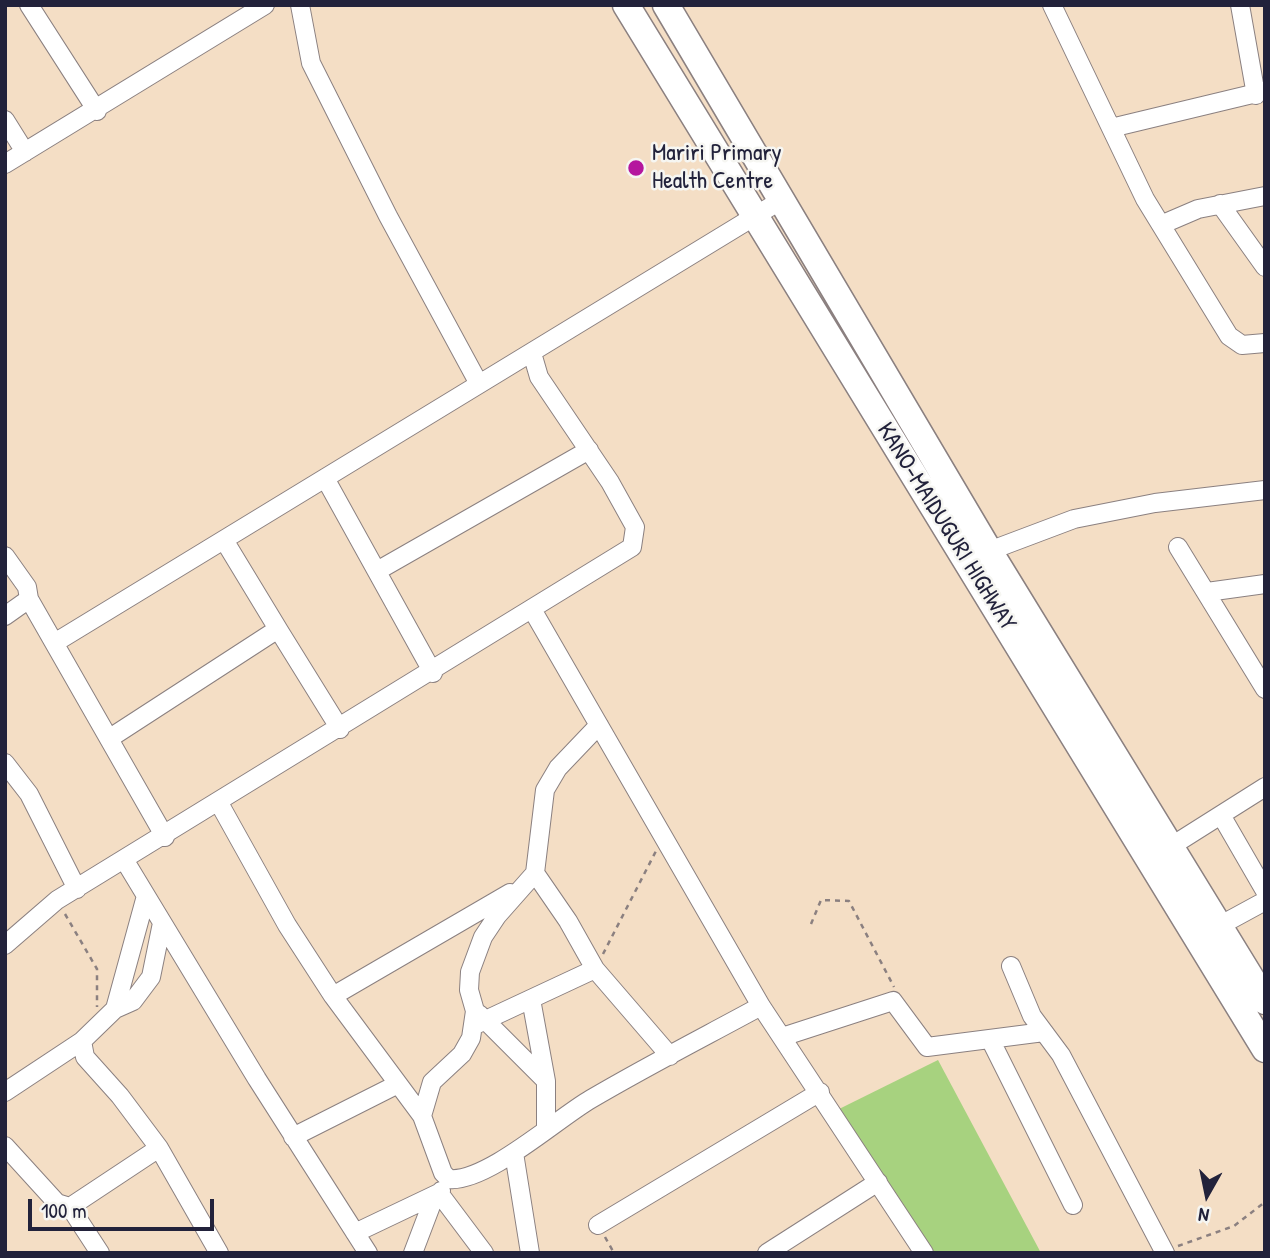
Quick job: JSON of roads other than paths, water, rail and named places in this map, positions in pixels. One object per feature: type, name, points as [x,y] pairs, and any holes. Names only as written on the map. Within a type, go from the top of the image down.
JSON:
[{"type":"highway","name":"KANO-MAIDUGURI HIGHWAY","points":[[626,5],[1265,1049]]},
{"type":"highway","name":"KANO-MAIDUGURI HIGHWAY","points":[[666,5],[989,551],[1265,1001]]},
{"type":"street","points":[[29,5],[97,111]]},
{"type":"street","points":[[5,164],[97,111],[265,5]]},
{"type":"street","points":[[300,5],[311,63],[387,216],[479,384]]},
{"type":"street","points":[[1052,5],[1145,199],[1163,224],[1229,336],[1242,345],[1265,343]]},
{"type":"street","points":[[1111,128],[1261,93],[1240,5]]},
{"type":"street","points":[[5,120],[26,152]]},
{"type":"street","points":[[1163,224],[1198,209],[1265,196]]},
{"type":"street","points":[[56,642],[783,199]]},
{"type":"street","points":[[1220,204],[1265,267]]},
{"type":"street","points":[[5,945],[57,900],[433,673],[632,547],[635,527],[589,450],[539,377],[532,353]]},
{"type":"street","points":[[377,571],[589,450]]},
{"type":"street","points":[[325,478],[433,673]]},
{"type":"street","points":[[989,551],[1074,519],[1155,503],[1265,490]]},
{"type":"street","points":[[224,540],[340,729]]},
{"type":"street","points":[[1178,547],[1265,689]]},
{"type":"street","points":[[5,556],[27,587],[29,599],[56,642],[165,837]]},
{"type":"street","points":[[1206,592],[1265,584]]},
{"type":"street","points":[[5,616],[29,599]]},
{"type":"street","points":[[533,611],[761,1006],[924,1253]]},
{"type":"street","points":[[110,738],[278,629]]},
{"type":"street","points":[[546,1081],[478,1019],[469,990],[470,972],[483,937],[530,878],[545,790],[558,768],[599,726]]},
{"type":"street","points":[[5,763],[29,794],[77,888]]},
{"type":"street","points":[[1170,847],[1265,787]]},
{"type":"street","points":[[219,803],[287,925],[333,996],[422,1116],[444,1186],[484,1253]]},
{"type":"street","points":[[1221,815],[1265,891]]},
{"type":"street","points":[[125,860],[293,1137],[368,1253]]},
{"type":"street","points":[[530,878],[595,969],[670,1056]]},
{"type":"street","points":[[333,996],[530,878]]},
{"type":"street","points":[[115,1009],[146,896]]},
{"type":"street","points":[[1219,926],[1265,901]]},
{"type":"street","points":[[5,1092],[82,1041],[115,1009],[133,1001],[151,977],[162,923]]},
{"type":"street","points":[[1011,966],[1032,1016],[1061,1055],[1165,1252]]},
{"type":"street","points":[[422,1116],[432,1082],[462,1054],[478,1019],[531,999],[595,969]]},
{"type":"street","points":[[531,999],[546,1081],[546,1130]]},
{"type":"street","points":[[782,1037],[893,1001],[927,1047],[1044,1032]]},
{"type":"street","points":[[355,1233],[513,1153],[589,1100],[761,1006]]},
{"type":"street","points":[[990,1038],[1073,1205]]},
{"type":"street","points":[[82,1041],[85,1057],[120,1096],[159,1149],[219,1253]]},
{"type":"street","points":[[293,1137],[397,1084]]},
{"type":"street","points":[[598,1224],[820,1092]]},
{"type":"street","points":[[5,1146],[57,1203],[70,1208],[100,1253]]},
{"type":"street","points":[[70,1208],[159,1149]]},
{"type":"street","points":[[513,1153],[530,1253]]},
{"type":"street","points":[[772,1251],[878,1182]]},
{"type":"street","points":[[413,1253],[432,1203],[444,1186]]},
{"type":"place","name":"Mariri Primary Health Centre","points":[[636,168]]}]
